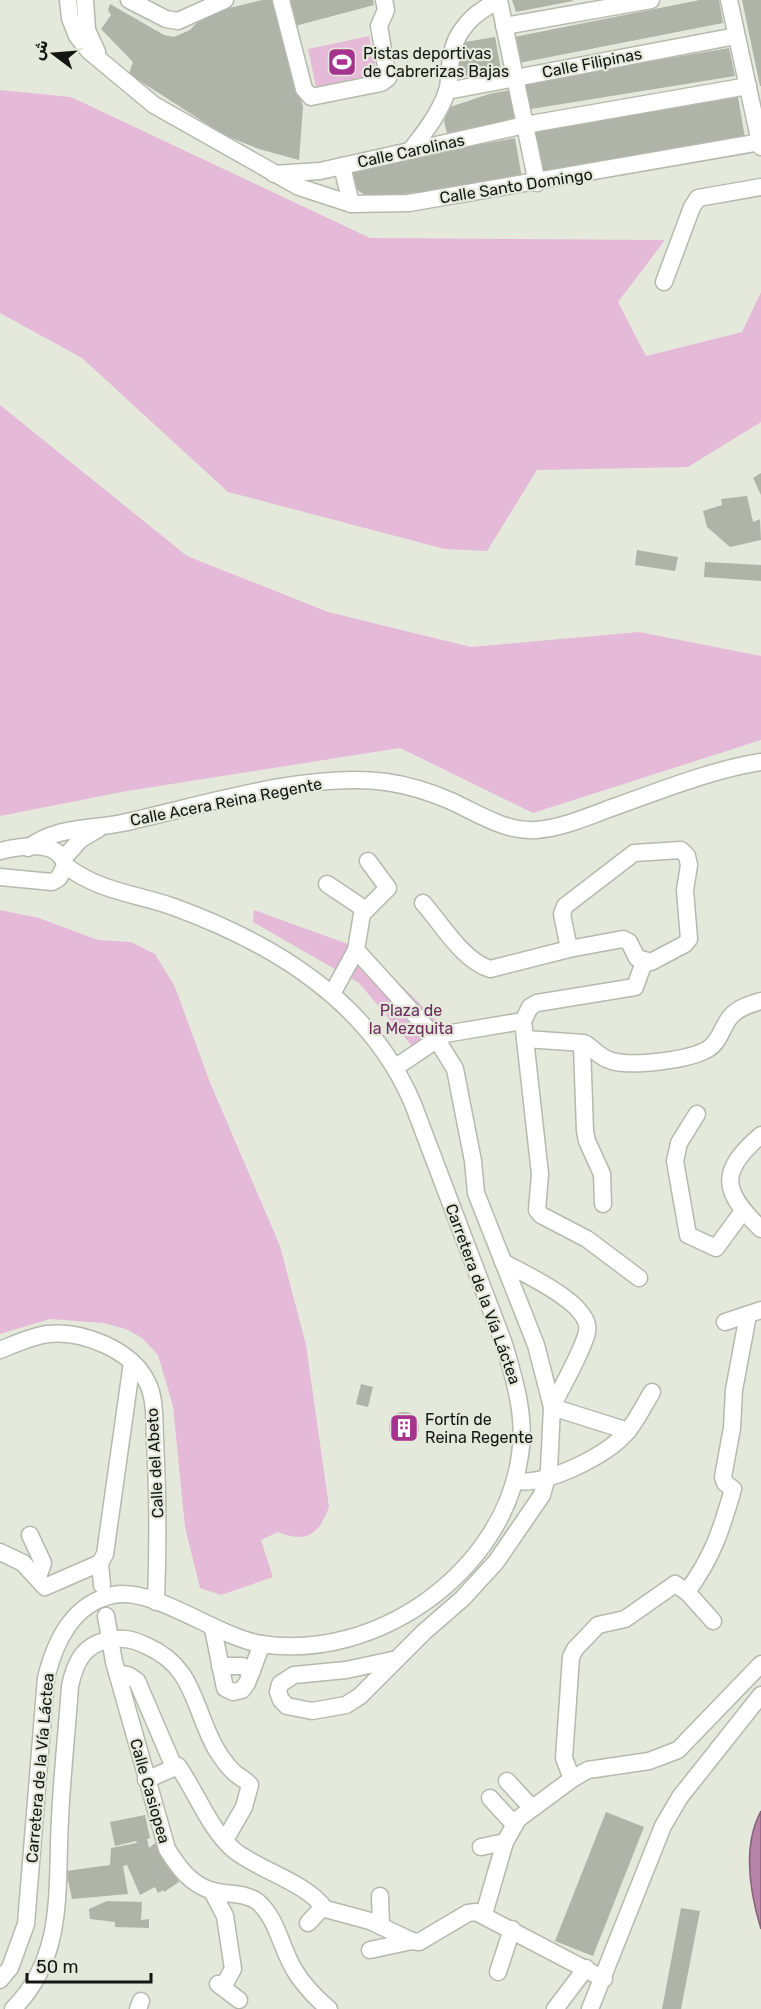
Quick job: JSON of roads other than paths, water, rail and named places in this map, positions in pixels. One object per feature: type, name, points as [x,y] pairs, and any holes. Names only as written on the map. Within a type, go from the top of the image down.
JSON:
[{"type":"street","points":[[68,0],[70,18],[77,36],[89,51],[154,105],[274,174]]},
{"type":"street","points":[[85,0],[87,30],[104,63]]},
{"type":"street","points":[[129,0],[166,19],[178,21],[225,0]]},
{"type":"street","points":[[281,0],[306,94],[317,97],[386,80],[388,73],[379,26],[386,10],[384,0]]},
{"type":"street","points":[[410,151],[437,112],[447,91],[452,50],[460,34],[476,14],[499,0],[537,183]]},
{"type":"street","points":[[504,26],[651,0]]},
{"type":"street","points":[[729,0],[761,144]]},
{"type":"street","name":"Calle Filipinas","points":[[447,91],[736,36]]},
{"type":"street","name":"Calle Carolinas","points":[[274,174],[342,166],[525,125],[748,86]]},
{"type":"street","name":"Calle Santo Domingo","points":[[274,174],[307,191],[351,204],[409,203],[761,144]]},
{"type":"street","points":[[342,166],[351,204]]},
{"type":"street","points":[[664,282],[692,207],[698,198],[761,187]]},
{"type":"street","name":"Calle Acera Reina Regente","points":[[28,848],[55,832],[104,826],[287,787],[357,779],[386,782],[429,792],[489,820],[517,829],[534,830],[571,822],[714,773],[761,762]]},
{"type":"street","name":"Calle Acera Reina Regente","points":[[52,882],[59,878],[64,862],[81,839],[104,826]]},
{"type":"street","points":[[0,851],[28,848],[52,849],[82,878],[101,887]]},
{"type":"street","points":[[423,903],[478,966],[490,969],[569,949],[624,939],[629,942],[637,958],[644,962],[651,962],[685,944],[689,939],[685,890],[689,865],[687,856],[681,850],[634,853],[571,899],[562,914],[569,949]]},
{"type":"street","points":[[332,993],[356,950],[360,921],[366,910],[388,888],[368,861]]},
{"type":"street","points":[[0,877],[101,887]]},
{"type":"street","points":[[327,884],[366,910]]},
{"type":"street","name":"Carretera de la Vía Láctea","points":[[0,1980],[10,1968],[26,1924],[46,1678],[58,1641],[69,1624],[97,1601],[114,1595],[133,1595],[156,1602],[213,1629],[262,1644],[292,1647],[325,1645],[359,1636],[411,1612],[447,1584],[477,1553],[496,1527],[515,1481],[522,1433],[516,1385],[504,1344],[396,1067],[379,1042],[332,993],[279,957],[210,921],[164,904],[101,887]]},
{"type":"street","points":[[356,950],[436,1038],[455,1070],[477,1193],[536,1345],[552,1407],[548,1478],[542,1495],[496,1562],[462,1599],[424,1632],[397,1659],[360,1696],[346,1705],[312,1711],[287,1706],[281,1700],[278,1692],[280,1684],[294,1675],[346,1670],[397,1659]]},
{"type":"street","points":[[639,1278],[604,1250],[541,1215],[537,1210],[540,1174],[523,1021],[530,1007],[537,1002],[634,987],[644,962]]},
{"type":"street","points":[[525,1040],[584,1043],[589,1045],[593,1053],[610,1061],[624,1063],[690,1056],[708,1049],[715,1043],[731,1016],[741,1008],[761,1001]]},
{"type":"street","points":[[396,1067],[445,1034],[523,1021]]},
{"type":"street","points":[[584,1043],[585,1131],[587,1141],[602,1174],[603,1204]]},
{"type":"street","points":[[697,1114],[682,1136],[675,1161],[688,1235],[716,1248],[743,1211]]},
{"type":"street","points":[[761,1135],[743,1151],[730,1175],[730,1190],[743,1211],[761,1228]]},
{"type":"street","points":[[503,1262],[576,1305],[585,1316],[588,1331],[552,1407]]},
{"type":"street","points":[[725,1322],[754,1313]]},
{"type":"street","points":[[687,1592],[708,1563],[717,1543],[733,1489],[724,1483],[723,1477],[732,1428],[737,1373],[754,1313]]},
{"type":"street","name":"Calle del Abeto","points":[[0,1350],[49,1334],[76,1336],[98,1343],[132,1362],[147,1381],[154,1414],[158,1533],[156,1602]]},
{"type":"street","points":[[102,1585],[100,1563],[105,1554],[132,1362]]},
{"type":"street","points":[[515,1481],[526,1483],[548,1478],[604,1451],[628,1431],[652,1392]]},
{"type":"street","points":[[552,1407],[628,1431]]},
{"type":"street","points":[[30,1535],[43,1563],[41,1582]]},
{"type":"street","points":[[0,1552],[17,1559],[41,1582]]},
{"type":"street","points":[[41,1582],[100,1563]]},
{"type":"street","points":[[572,1779],[564,1758],[571,1657],[575,1650],[598,1625],[626,1618],[673,1585],[678,1585],[687,1592],[713,1621]]},
{"type":"street","points":[[411,1612],[424,1632]]},
{"type":"street","name":"Calle Casiopea","points":[[106,1616],[105,1641],[117,1673],[166,1849],[177,1867],[193,1881],[212,1891],[246,1896],[258,1902],[266,1912],[294,1970],[329,2009]]},
{"type":"street","points":[[213,1629],[225,1688],[233,1692],[242,1690],[262,1644]]},
{"type":"street","points":[[13,2009],[34,1984],[44,1967],[56,1929],[60,1819],[74,1670],[81,1656],[105,1641],[122,1637],[134,1640],[170,1657],[192,1689],[216,1749],[233,1772],[250,1785],[244,1808],[225,1840]]},
{"type":"street","points":[[484,1914],[505,1842],[513,1823],[531,1807],[572,1779],[602,1766],[649,1761],[678,1750],[761,1664]]},
{"type":"street","points":[[220,1666],[242,1666],[252,1671]]},
{"type":"street","points":[[117,1673],[128,1675],[137,1681],[174,1767]]},
{"type":"street","points":[[590,2009],[604,1979],[647,1863],[669,1814],[761,1695]]},
{"type":"street","points":[[146,1780],[174,1767],[179,1767],[207,1816],[233,1850],[258,1867],[308,1893],[325,1909]]},
{"type":"street","points":[[507,1781],[531,1807]]},
{"type":"street","points":[[490,1798],[513,1823]]},
{"type":"street","points":[[36,1817],[60,1819]]},
{"type":"street","points":[[481,1847],[505,1842]]},
{"type":"street","points":[[212,1891],[225,1916],[232,1970],[221,1985],[239,2000]]},
{"type":"street","points":[[380,1896],[381,1925]]},
{"type":"street","points":[[308,1923],[319,1908],[325,1909],[381,1925],[412,1941]]},
{"type":"street","points":[[370,1950],[425,1939],[468,1913],[484,1914],[604,1979]]},
{"type":"street","points":[[498,1972],[512,1929]]},
{"type":"street","points":[[555,2009],[586,1968]]},
{"type":"place","name":"Pistas deportivas de Cabrerizas Bajas","points":[[342,62]]},
{"type":"place","name":"Fortín de Reina Regente","points":[[404,1428]]},
{"type":"park label","name":"Plaza de la Mezquita","points":[[411,1019]]}]
